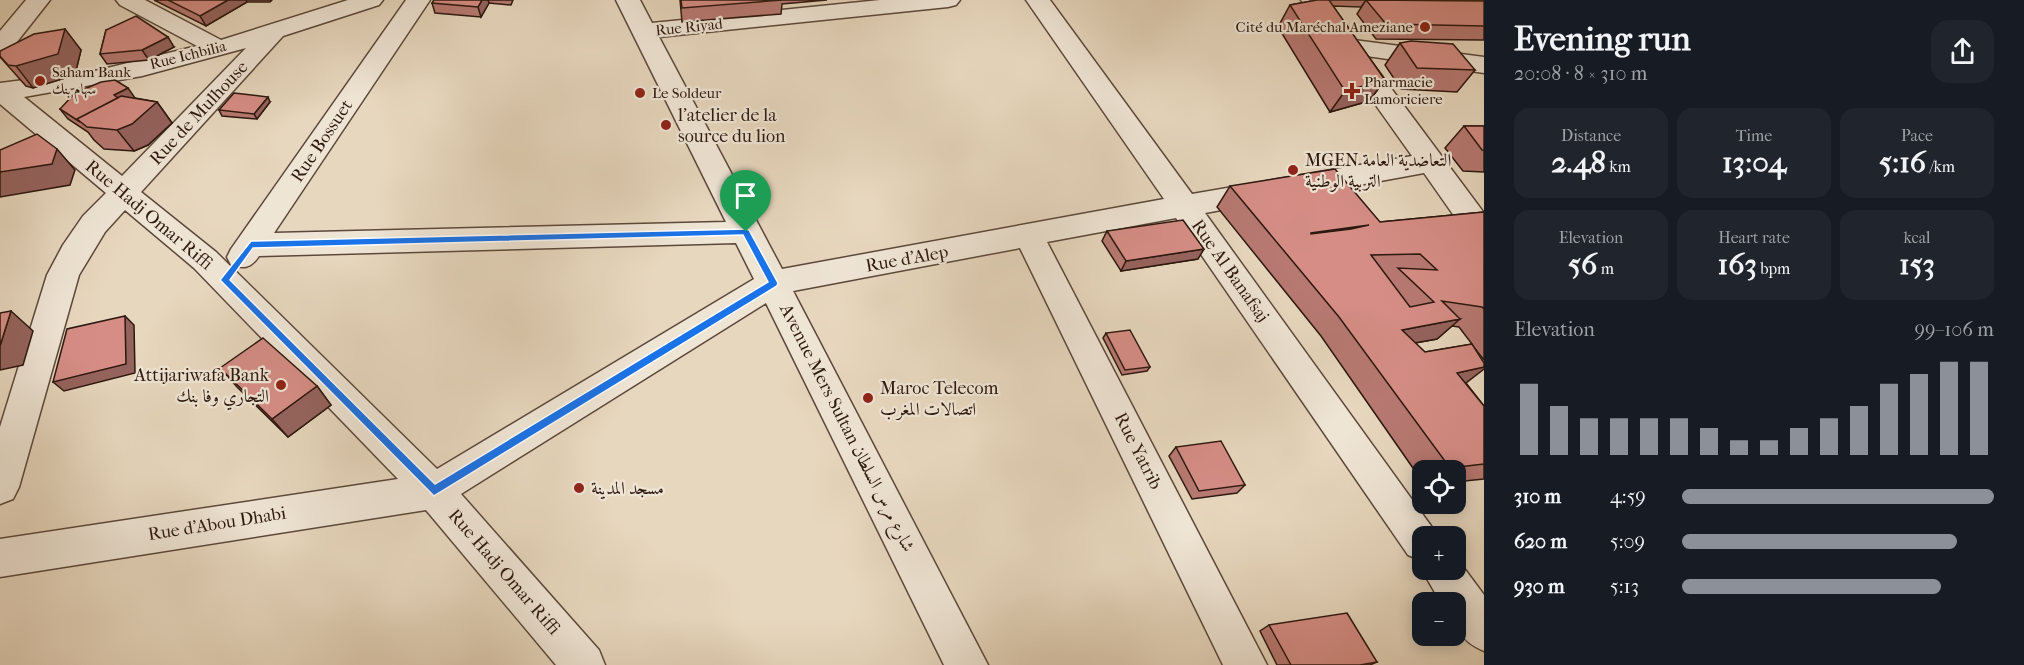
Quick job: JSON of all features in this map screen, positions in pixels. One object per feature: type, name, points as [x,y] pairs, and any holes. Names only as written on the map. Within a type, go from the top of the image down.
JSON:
[{"type":"street","points":[[0,47],[38,0]]},
{"type":"street","points":[[128,0],[218,48]]},
{"type":"street","name":"Rue Ichbilia","points":[[0,91],[66,84],[218,48],[371,0]]},
{"type":"street","name":"Rue Bossuet","points":[[225,280],[418,0]]},
{"type":"street","name":"Avenue Mers Sultan شارع مرس السلطان","points":[[627,0],[967,665]]},
{"type":"street","name":"Rue Riyad","points":[[645,32],[948,0]]},
{"type":"street","name":"Rue Al Banafsaj","points":[[1038,0],[1412,528]]},
{"type":"street","points":[[1314,0],[1484,235]]},
{"type":"street","name":"Rue de Mulhouse","points":[[0,487],[63,275],[74,253],[94,224],[274,32]]},
{"type":"street","points":[[1347,46],[1484,65]]},
{"type":"street","name":"Rue Hadj Omar Riffi","points":[[0,91],[205,260],[434,491],[584,665]]},
{"type":"street","name":"Rue d'Alep","points":[[434,491],[773,283],[1432,162]]},
{"type":"street","points":[[251,245],[746,232]]},
{"type":"street","name":"Rue Yatrib","points":[[1029,236],[1246,665]]},
{"type":"street","name":"Rue d'Abou Dhabi","points":[[0,558],[434,491]]},
{"type":"street","points":[[1449,580],[1484,630]]},
{"type":"building","points":[[168,0],[228,0],[200,16]]},
{"type":"building","points":[[434,0],[482,0],[478,7],[432,3]]},
{"type":"building","points":[[681,0],[782,0],[682,8]]},
{"type":"building","points":[[1329,0],[1385,80],[1345,91],[1290,5]]},
{"type":"building","points":[[1366,0],[1484,1],[1484,26],[1386,24]]},
{"type":"building","points":[[136,16],[168,37],[142,50],[100,54],[106,30]]},
{"type":"building","points":[[65,29],[58,54],[16,66],[8,65],[0,56],[0,51],[34,34]]},
{"type":"building","points":[[1411,41],[1453,44],[1475,70],[1417,68],[1400,43]]},
{"type":"building","points":[[115,80],[128,88],[114,95],[118,98],[77,119],[80,122],[60,109],[75,93],[101,82]]},
{"type":"building","points":[[234,93],[268,97],[254,114],[219,110]]},
{"type":"building","points":[[121,96],[157,102],[132,124],[117,130],[87,127],[77,119]]},
{"type":"building","points":[[1464,126],[1484,126],[1484,150],[1482,150]]},
{"type":"building","points":[[37,134],[57,149],[52,164],[0,172],[0,150]]},
{"type":"building","points":[[1335,169],[1380,222],[1484,212],[1484,309],[1442,301],[1460,319],[1402,330],[1425,352],[1472,344],[1484,363],[1484,367],[1457,373],[1484,406],[1484,464],[1466,466],[1466,460],[1444,460],[1339,317],[1230,186]],"holes":[[[1369,225],[1351,229],[1311,234]],[[1420,254],[1437,270],[1398,268],[1434,302],[1410,307],[1371,255]]]},
{"type":"building","points":[[1183,220],[1204,249],[1126,261],[1107,231]]},
{"type":"building","points":[[11,311],[0,346],[0,313]]},
{"type":"building","points":[[125,316],[126,364],[53,382],[67,329]]},
{"type":"building","points":[[1130,330],[1150,367],[1125,370],[1106,333]]},
{"type":"building","points":[[263,338],[317,386],[272,419],[220,368]]},
{"type":"building","points":[[1221,441],[1245,485],[1199,491],[1176,447]]},
{"type":"building","points":[[1347,613],[1377,662],[1360,665],[1291,665],[1269,625]]},
{"type":"place","name":"Cité du Maréchal Ameziane","points":[[1425,27]]},
{"type":"place","name":"Saham Bank سهام بنك","points":[[40,81]]},
{"type":"place","name":"Pharmacie Lamoriciere","points":[[1352,91]]},
{"type":"place","name":"Le Soldeur","points":[[640,93]]},
{"type":"place","name":"l'atelier de la source du lion","points":[[666,125]]},
{"type":"place","name":"MGEN التعاضدية العامة التربية الوطنية","points":[[1293,170]]},
{"type":"place","name":"Attijariwafa Bank التجاري وفا بنك","points":[[281,385]]},
{"type":"place","name":"Maroc Telecom اتصالات المغرب","points":[[868,398]]},
{"type":"place","name":"مسجد المدينة","points":[[579,488]]},
{"type":"route","points":[[746,232],[773,283],[434,491],[225,280],[251,245],[746,232]]}]
